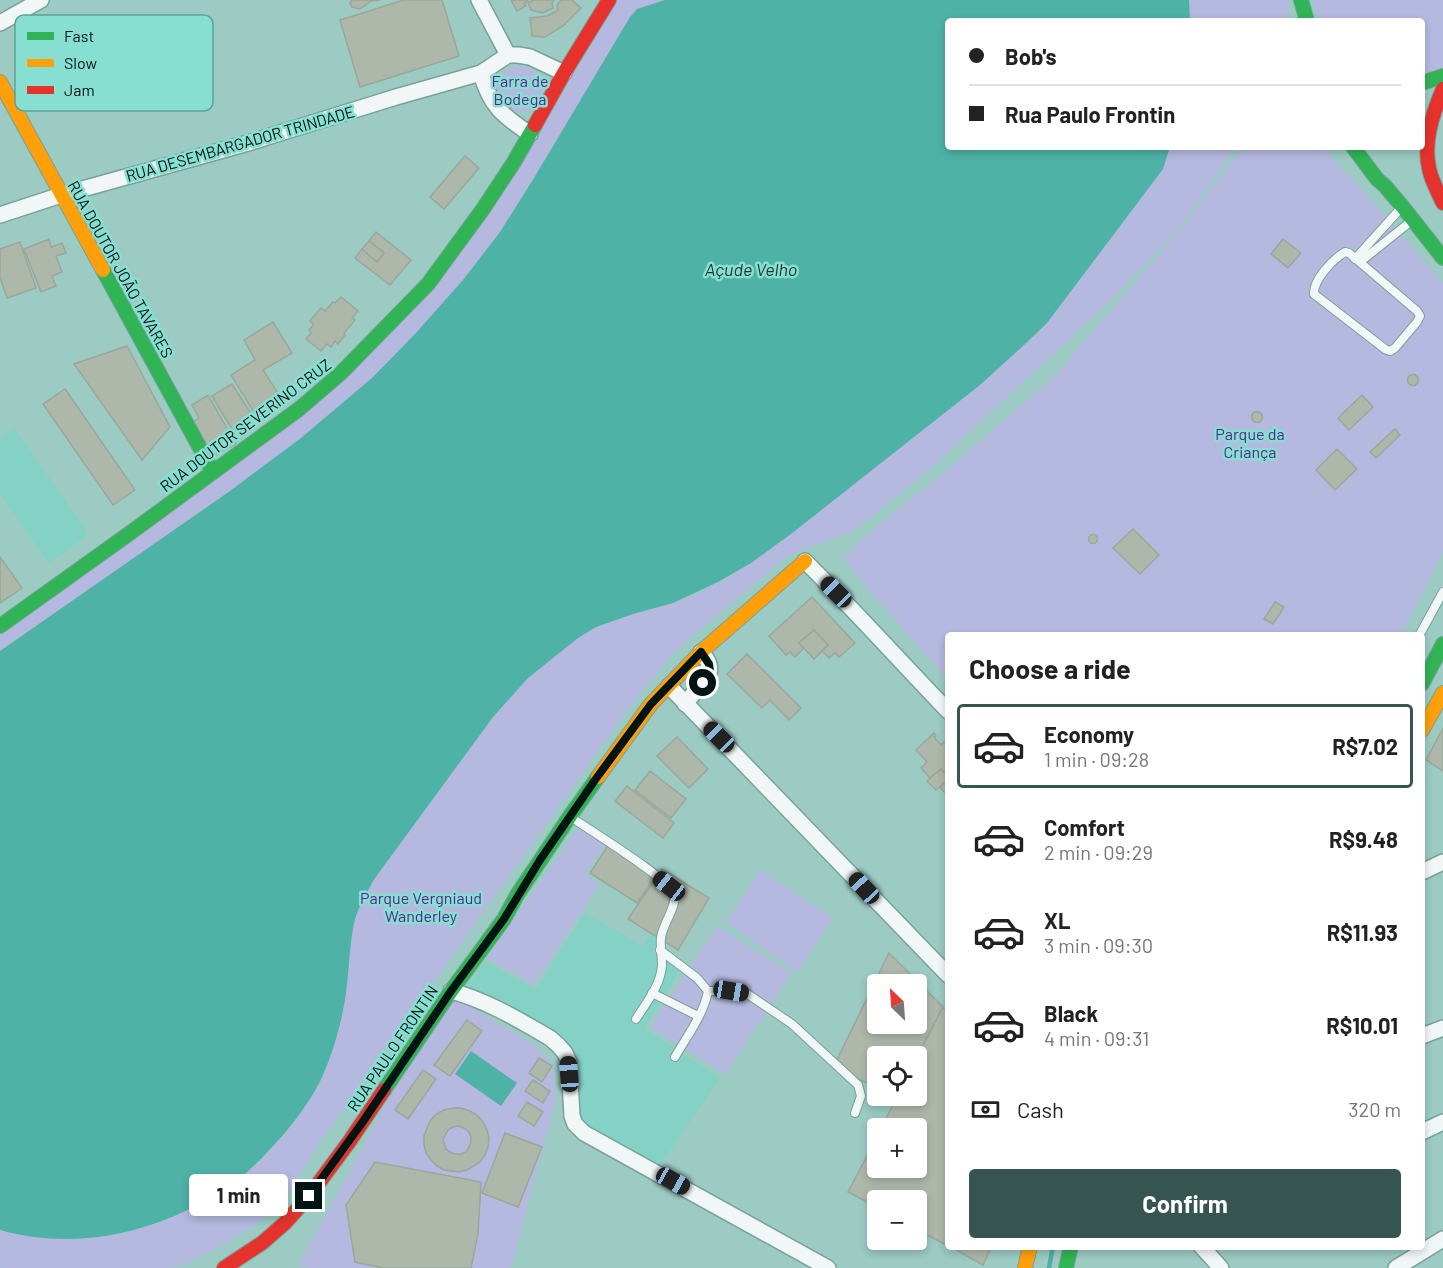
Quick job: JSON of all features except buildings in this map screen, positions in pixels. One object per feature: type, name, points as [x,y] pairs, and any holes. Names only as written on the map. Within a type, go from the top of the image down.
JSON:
[{"type":"main road","name":"RUA DOUTOR SEVERINO CRUZ","points":[[0,626],[298,409],[341,373],[409,305],[428,284],[505,176],[609,0]]},
{"type":"main road","points":[[1301,0],[1306,18]]},
{"type":"main road","points":[[1425,81],[1443,76]]},
{"type":"main road","name":"RUA DOUTOR JOÃO TAVARES","points":[[0,82],[15,110]]},
{"type":"main road","points":[[1443,89],[1429,133],[1428,164],[1443,203]]},
{"type":"main road","name":"RUA DOUTOR JOÃO TAVARES","points":[[16,111],[213,472]]},
{"type":"main road","points":[[1355,150],[1443,258]]},
{"type":"main road","name":"RUA PAULO FRONTIN","points":[[224,1268],[262,1243],[309,1196],[362,1123],[451,991],[504,919],[570,816],[651,704],[701,652],[805,561]]},
{"type":"main road","points":[[1425,678],[1443,644]]},
{"type":"main road","points":[[1425,725],[1440,701]]},
{"type":"main road","points":[[1024,1268],[1029,1250]]},
{"type":"main road","points":[[1066,1268],[1070,1250]]},
{"type":"street","points":[[0,23],[41,0]]},
{"type":"street","points":[[479,0],[508,55],[530,57],[564,73]]},
{"type":"street","name":"RUA DESEMBARGADOR TRINDADE","points":[[0,216],[61,195],[248,143],[481,73],[508,55]]},
{"type":"street","points":[[481,73],[493,102],[508,118],[530,134]]},
{"type":"street","points":[[805,561],[945,708]]},
{"type":"street","points":[[685,704],[710,672],[709,664],[701,652]]},
{"type":"street","points":[[669,686],[945,972]]},
{"type":"street","points":[[1425,871],[1443,862]]},
{"type":"street","points":[[451,991],[467,995],[493,1007],[550,1038],[558,1045],[565,1053],[568,1062],[572,1116],[575,1124],[584,1132],[828,1268]]},
{"type":"street","points":[[1425,1035],[1443,1028]]},
{"type":"street","points":[[1425,1131],[1443,1122]]},
{"type":"street","points":[[1396,1268],[1443,1239]]},
{"type":"street","points":[[1205,1250],[1221,1268]]},
{"type":"lane","points":[[1357,261],[1402,206]]},
{"type":"lane","points":[[1357,261],[1413,219]]},
{"type":"lane","points":[[1349,253],[1357,261],[1411,305],[1420,316],[1418,322],[1390,351],[1314,294],[1313,288],[1316,281],[1341,254],[1349,253]]},
{"type":"lane","points":[[1421,632],[1443,592]]},
{"type":"lane","points":[[570,816],[669,886],[675,895],[661,935],[662,966],[658,980],[636,1019]]},
{"type":"lane","points":[[660,950],[697,978],[708,991],[746,993],[792,1024],[858,1085],[861,1096],[855,1113]]},
{"type":"lane","points":[[675,1056],[698,1016],[708,991]]},
{"type":"lane","points":[[652,993],[698,1016]]},
{"type":"shaded area","points":[[14,428],[89,534],[49,563],[0,494],[0,438]]},
{"type":"shaded area","points":[[585,913],[643,946],[651,933],[659,938],[652,952],[682,968],[644,1028],[720,1078],[658,1168],[574,1121],[565,1051],[466,989],[485,962],[536,989]]},
{"type":"green space","points":[[617,0],[665,0],[637,9],[500,232],[463,280],[416,333],[372,378],[301,438],[230,491],[0,651],[0,634],[232,466],[441,272]]},
{"type":"green space","points":[[1189,0],[1289,0],[1287,18],[1190,18]]},
{"type":"green space","points":[[1313,0],[1443,0],[1443,68],[1425,74],[1425,18],[1318,18]]},
{"type":"green space","name":"Farra de Bodega","points":[[520,66],[536,73],[543,89],[536,105],[520,112],[504,105],[497,89],[504,73]]},
{"type":"green space","name":"Parque Vergniaud Wanderley","points":[[1169,150],[1233,150],[1184,222],[1110,301],[930,469],[855,530],[790,555],[672,655],[631,705],[318,1145],[277,1208],[214,1250],[184,1265],[165,1268],[0,1267],[0,1230],[31,1237],[62,1239],[124,1232],[154,1224],[184,1212],[211,1197],[237,1180],[267,1153],[300,1114],[327,1066],[343,1009],[354,923],[360,905],[375,878],[493,717],[528,678],[578,638],[596,627],[673,603],[699,593],[730,576],[980,385],[1047,323],[1163,169]]},
{"type":"green space","name":"Parque da Criança","points":[[1239,150],[1325,150],[1443,283],[1443,551],[1402,632],[945,632],[945,677],[843,558],[866,535],[942,474],[1053,378],[1186,223]]},
{"type":"green space","points":[[584,820],[610,839],[585,874],[599,884],[534,985],[487,958]]},
{"type":"green space","points":[[760,870],[833,918],[797,972],[726,922]]},
{"type":"green space","points":[[717,926],[792,973],[725,1074],[650,1027]]},
{"type":"green space","points":[[455,998],[534,1045],[552,1063],[556,1099],[511,1268],[314,1268],[298,1266],[395,1088]]},
{"type":"water","name":"Açude Velho","points":[[665,0],[1189,0],[1190,18],[945,18],[945,150],[1169,150],[1163,169],[1047,323],[980,385],[751,563],[718,582],[673,603],[596,627],[578,638],[528,678],[493,717],[375,878],[360,905],[354,923],[343,1009],[323,1075],[300,1114],[283,1135],[237,1180],[183,1212],[154,1224],[124,1232],[62,1239],[31,1237],[0,1230],[0,651],[230,491],[301,438],[372,378],[463,280],[500,232],[637,9]]},
{"type":"water","points":[[471,1051],[517,1083],[501,1106],[455,1074]]},
{"type":"waterway","points":[[1049,1268],[1052,1250]]},
{"type":"traffic: fast","points":[[1301,0],[1306,18]]},
{"type":"traffic: fast","points":[[1425,82],[1443,76]]},
{"type":"traffic: fast","points":[[0,626],[299,409],[341,373],[428,284],[483,209],[535,125]]},
{"type":"traffic: fast","points":[[1355,150],[1443,258]]},
{"type":"traffic: fast","points":[[103,270],[213,472]]},
{"type":"traffic: fast","points":[[1425,678],[1443,644]]},
{"type":"traffic: fast","points":[[384,1090],[451,991],[504,919],[517,895],[598,777]]},
{"type":"traffic: fast","points":[[1066,1268],[1070,1250]]},
{"type":"traffic: slow","points":[[0,82],[15,109]]},
{"type":"traffic: slow","points":[[16,111],[103,270]]},
{"type":"traffic: slow","points":[[598,777],[651,704],[701,652],[805,561]]},
{"type":"traffic: slow","points":[[1425,725],[1443,693]]},
{"type":"traffic: slow","points":[[1025,1268],[1029,1250]]},
{"type":"traffic: jam","points":[[535,125],[609,0]]},
{"type":"traffic: jam","points":[[1443,89],[1433,117],[1427,148],[1430,172],[1443,203]]},
{"type":"traffic: jam","points":[[224,1268],[262,1243],[285,1223],[309,1196],[384,1090]]},
{"type":"route","points":[[309,1196],[349,1142],[451,991],[504,919],[540,860],[595,780],[651,704],[701,652],[709,664],[710,672],[703,683]]}]
